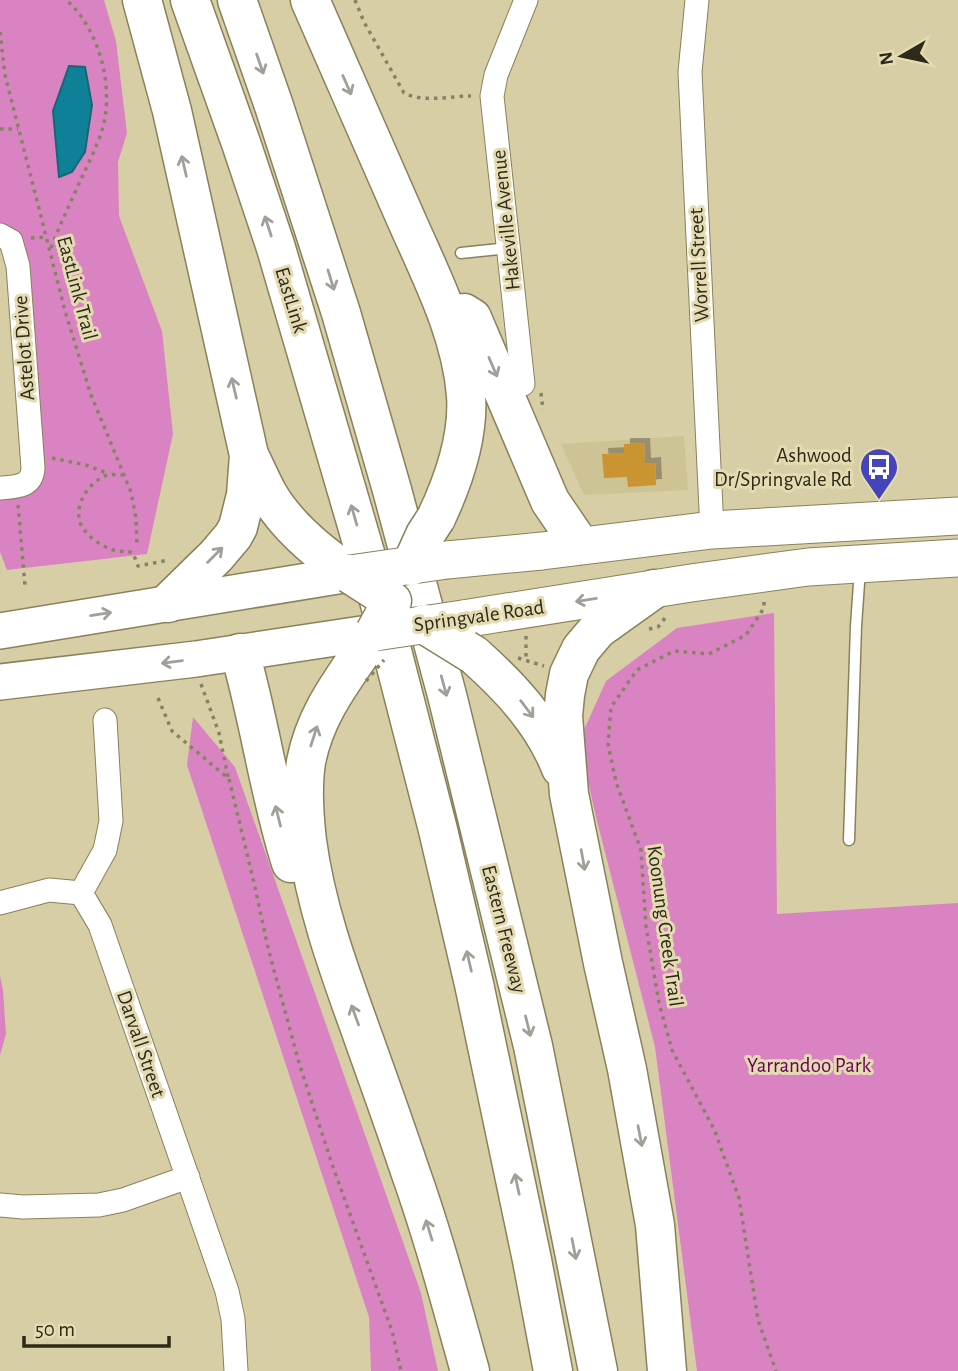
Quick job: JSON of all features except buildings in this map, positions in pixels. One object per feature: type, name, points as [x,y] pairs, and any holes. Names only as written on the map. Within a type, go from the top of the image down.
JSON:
[{"type":"highway","points":[[142,0],[172,111],[249,454],[269,495],[285,518],[340,571],[373,638]]},
{"type":"highway","name":"EastLink","points":[[190,0],[276,248],[373,638]]},
{"type":"highway","name":"Eastern Freeway","points":[[237,0],[318,236],[392,490],[450,708],[533,1046],[598,1371]]},
{"type":"highway","points":[[310,0],[439,296],[461,354],[466,397],[463,443],[451,485],[425,535],[429,563],[335,689],[322,713],[313,737],[304,780],[303,804],[315,891],[339,971],[415,1184],[470,1371]]},
{"type":"highway","points":[[439,296],[472,318],[550,501],[580,545]]},
{"type":"highway","points":[[167,603],[216,556],[238,527],[246,495],[249,454]]},
{"type":"highway","points":[[340,571],[712,530],[958,516]]},
{"type":"highway","name":"Springvale Road","points":[[424,624],[808,567],[958,558]]},
{"type":"highway","points":[[654,589],[598,629],[581,649],[569,674],[563,716],[569,793],[627,1069],[655,1225],[667,1371]]},
{"type":"highway","points":[[373,638],[424,624],[474,655],[509,688],[539,726],[560,765],[569,793]]},
{"type":"highway","name":"Eastern Freeway","points":[[373,638],[438,830],[515,1174],[553,1371]]},
{"type":"highway","points":[[240,653],[250,686],[285,843],[298,884],[339,971]]},
{"type":"main road","points":[[0,631],[340,571]]},
{"type":"main road","points":[[0,682],[373,638]]},
{"type":"street","name":"Hakeville Avenue","points":[[525,389],[509,248],[496,75],[526,0]]},
{"type":"street","name":"Worrell Street","points":[[697,0],[690,72],[712,530]]},
{"type":"street","name":"Astelot Drive","points":[[0,235],[11,241],[18,267],[33,468]]},
{"type":"street","points":[[8,487],[26,484],[33,477],[33,468]]},
{"type":"street","points":[[0,903],[49,890],[81,893],[105,850],[111,821],[106,720]]},
{"type":"street","name":"Darvall Street","points":[[81,893],[100,925],[230,1305],[236,1371]]},
{"type":"street","points":[[0,1205],[99,1205],[123,1200],[188,1177]]},
{"type":"lane","points":[[461,253],[509,248]]},
{"type":"lane","points":[[849,840],[860,563]]},
{"type":"path","points":[[50,250],[99,139],[105,119],[105,76],[99,51],[87,24],[77,9],[66,0]]},
{"type":"path","points":[[355,0],[364,22],[404,93],[422,97],[497,96]]},
{"type":"path","name":"EastLink Trail","points":[[0,32],[5,75],[65,311],[91,395],[131,492],[137,547]]},
{"type":"path","points":[[0,129],[18,129]]},
{"type":"path","points":[[33,468],[53,470],[52,457],[109,474],[124,475]]},
{"type":"path","points":[[109,474],[91,485],[80,504],[79,522],[86,532],[104,546],[133,554],[138,566],[173,559]]},
{"type":"path","points":[[8,487],[25,586]]},
{"type":"path","name":"Koonung Creek Trail","points":[[764,608],[746,635],[709,654],[674,652],[637,670],[611,707],[608,744],[616,782],[641,850],[646,927],[659,1003],[672,1050],[714,1129],[739,1198],[758,1320],[776,1371]]},
{"type":"path","points":[[196,659],[200,680],[219,733],[268,948],[299,1063],[392,1331],[401,1371]]},
{"type":"path","points":[[158,698],[172,731],[229,779]]},
{"type":"shaded area","points":[[684,436],[688,490],[584,495],[561,444]]},
{"type":"green space","points":[[0,0],[104,0],[116,41],[127,133],[118,162],[119,216],[162,331],[173,434],[147,554],[7,570],[0,552],[0,495],[30,493],[42,478],[27,267],[0,229]]},
{"type":"green space","name":"Yarrandoo Park","points":[[774,613],[777,914],[958,903],[958,1371],[697,1371],[655,1047],[579,741],[606,681],[677,628]]},
{"type":"green space","points":[[193,717],[235,767],[421,1293],[438,1371],[371,1371],[369,1317],[187,765]]},
{"type":"green space","points":[[0,976],[6,1034],[0,1055]]},
{"type":"water","points":[[69,66],[85,67],[92,105],[85,152],[72,172],[59,177],[53,111]]},
{"type":"place","name":"Ashwood Dr/Springvale Rd","points":[[879,501]]}]
